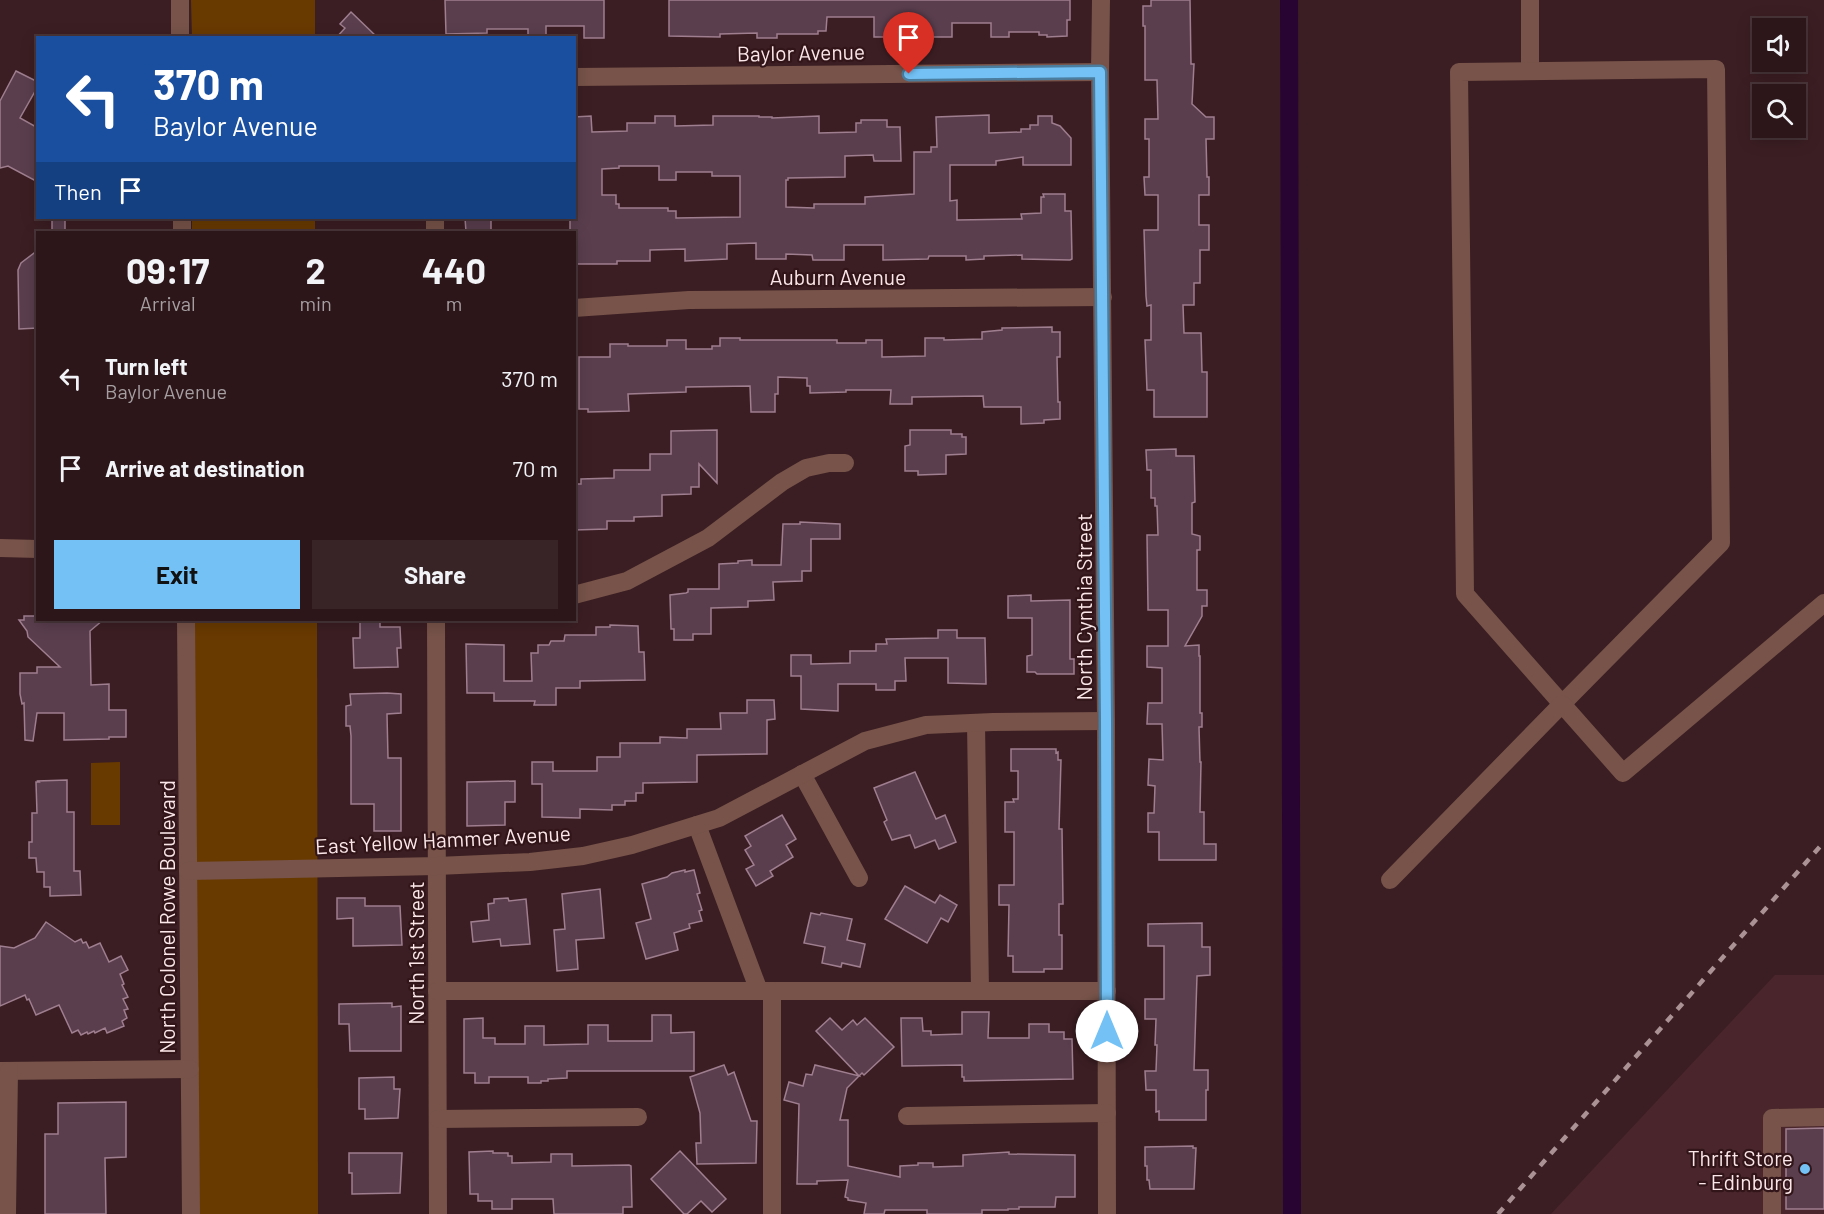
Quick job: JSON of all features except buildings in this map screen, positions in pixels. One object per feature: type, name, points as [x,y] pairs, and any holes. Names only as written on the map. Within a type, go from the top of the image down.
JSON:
[{"type":"street","points":[[180,0],[180,36]]},
{"type":"street","name":"North Cynthia Street","points":[[1101,0],[1107,1214]]},
{"type":"street","points":[[1530,0],[1530,71]]},
{"type":"street","points":[[1390,880],[1563,704],[1721,543],[1716,69],[1459,72],[1465,594],[1563,704],[1623,773],[1824,603]]},
{"type":"street","name":"Baylor Avenue","points":[[576,77],[1100,72]]},
{"type":"street","name":"Auburn Avenue","points":[[576,308],[689,300],[1103,297]]},
{"type":"street","points":[[576,594],[627,580],[708,538],[782,482],[806,468],[829,463],[845,463]]},
{"type":"street","points":[[0,548],[36,549]]},
{"type":"street","name":"North Colonel Rowe Boulevard","points":[[186,621],[191,1214]]},
{"type":"street","name":"North 1st Street","points":[[436,621],[438,1214]]},
{"type":"street","name":"East Yellow Hammer Avenue","points":[[188,871],[437,866],[530,862],[583,856],[632,845],[718,818],[865,741],[926,725],[1106,721]]},
{"type":"street","points":[[976,723],[980,991]]},
{"type":"street","points":[[802,774],[859,878]]},
{"type":"street","points":[[697,825],[765,991],[772,1214]]},
{"type":"street","points":[[437,991],[1107,991]]},
{"type":"street","points":[[7,1214],[4,1071],[190,1069]]},
{"type":"street","points":[[907,1116],[1107,1113]]},
{"type":"street","points":[[438,1119],[638,1117]]},
{"type":"street","points":[[1772,1214],[1772,1118],[1824,1117]]},
{"type":"shaded area","points":[[191,0],[315,0],[315,36],[192,36]]},
{"type":"shaded area","points":[[192,219],[315,219],[315,231],[192,231]]},
{"type":"shaded area","points":[[193,621],[317,621],[318,1214],[195,1214]]},
{"type":"shaded area","points":[[120,762],[120,825],[91,825],[91,763]]},
{"type":"shaded area","points":[[1775,975],[1824,975],[1824,1214],[1551,1214]]},
{"type":"waterway","points":[[1289,0],[1292,1214]]},
{"type":"railway","points":[[1498,1214],[1824,842]]},
{"type":"place","name":"Thrift Store - Edinburg","points":[[1805,1169]]},
{"type":"route","points":[[909,74],[1100,72],[1107,1031]]}]
